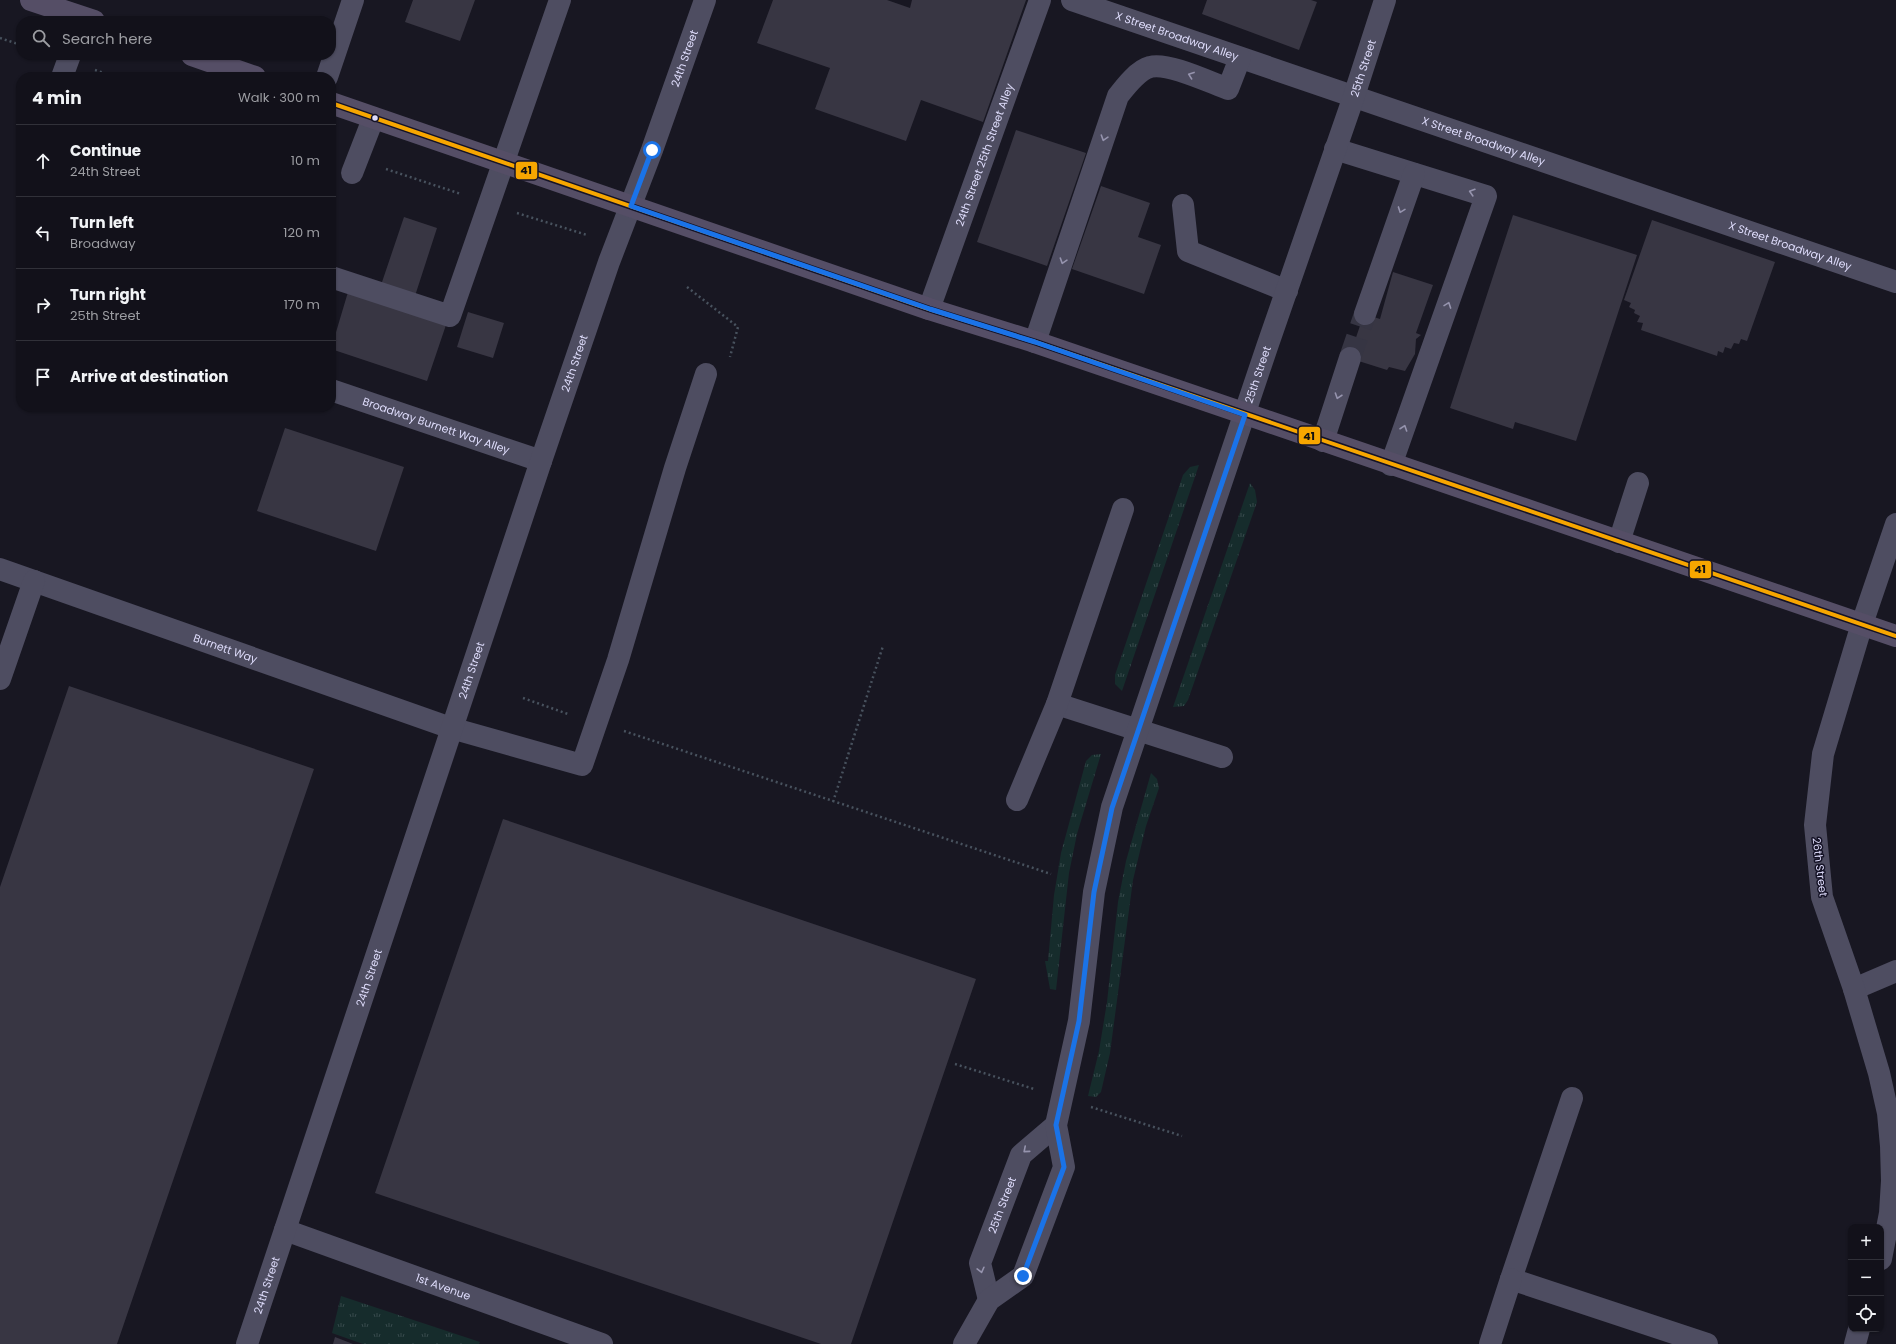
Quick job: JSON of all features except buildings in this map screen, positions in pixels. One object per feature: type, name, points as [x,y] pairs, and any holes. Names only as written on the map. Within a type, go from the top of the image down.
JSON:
[{"type":"main road","points":[[31,0],[75,16]]},
{"type":"main road","points":[[206,60],[241,72]]},
{"type":"main road","points":[[336,105],[930,309],[1035,342],[1391,465],[1896,636]]},
{"type":"street","points":[[336,50],[353,0]]},
{"type":"street","points":[[336,279],[450,316],[560,0]]},
{"type":"street","name":"24th Street","points":[[246,1344],[541,461],[609,262],[631,206],[705,0]]},
{"type":"street","name":"24th Street 25th Street Alley","points":[[930,309],[1040,0]]},
{"type":"street","name":"X Street Broadway Alley","points":[[1072,0],[1896,282]]},
{"type":"street","name":"25th Street","points":[[964,1344],[989,1300],[1023,1276],[1064,1167],[1056,1125],[1079,1021],[1094,892],[1112,808],[1354,96],[1385,0]]},
{"type":"street","points":[[1035,342],[1118,96],[1132,79],[1150,67],[1170,68],[1228,89],[1240,58]]},
{"type":"street","points":[[64,72],[68,60]]},
{"type":"street","points":[[329,72],[333,60]]},
{"type":"street","points":[[352,173],[374,119]]},
{"type":"street","points":[[1336,149],[1486,196],[1391,465]]},
{"type":"street","points":[[1365,314],[1414,174]]},
{"type":"street","points":[[1183,205],[1188,251],[1287,291]]},
{"type":"street","points":[[1323,441],[1350,358]]},
{"type":"street","name":"Burnett Way","points":[[0,569],[451,728],[582,765],[618,660],[674,468],[706,374]]},
{"type":"street","name":"Broadway Burnett Way Alley","points":[[336,392],[541,461]]},
{"type":"street","points":[[1619,542],[1638,483]]},
{"type":"street","points":[[1017,800],[1058,704],[1123,508]]},
{"type":"street","name":"26th Street","points":[[1884,1242],[1890,1207],[1892,1181],[1892,1146],[1888,1114],[1879,1073],[1854,989],[1822,897],[1815,825],[1823,754],[1862,624],[1896,524]]},
{"type":"street","points":[[0,679],[34,581]]},
{"type":"street","points":[[1058,704],[1222,757]]},
{"type":"street","points":[[1854,989],[1896,971]]},
{"type":"street","points":[[1490,1344],[1572,1098]]},
{"type":"street","name":"25th Street","points":[[989,1300],[980,1263],[1021,1154],[1056,1125]]},
{"type":"street","name":"1st Avenue","points":[[285,1230],[602,1344]]},
{"type":"street","points":[[1511,1279],[1707,1344]]},
{"type":"street","points":[[1855,1344],[1859,1332]]},
{"type":"path","points":[[0,38],[16,43]]},
{"type":"path","points":[[687,287],[738,327],[728,365]]},
{"type":"path","points":[[833,802],[883,646]]},
{"type":"path","points":[[523,698],[571,715]]},
{"type":"path","points":[[624,731],[1051,874]]},
{"type":"path","points":[[955,1064],[1035,1089]]},
{"type":"path","points":[[1087,1105],[1182,1136]]},
{"type":"green space","points":[[1199,465],[1122,691],[1115,684],[1115,675],[1183,475],[1190,467]]},
{"type":"green space","points":[[1250,483],[1255,490],[1257,502],[1188,700],[1184,706],[1173,707]]},
{"type":"green space","points":[[1101,754],[1077,834],[1069,873],[1056,990],[1050,989],[1045,961],[1048,961],[1054,895],[1061,853],[1086,761],[1092,755]]},
{"type":"green space","points":[[1151,773],[1157,779],[1159,788],[1146,826],[1133,880],[1110,1053],[1101,1092],[1096,1097],[1088,1096],[1099,1051],[1107,1002],[1118,902],[1126,861]]},
{"type":"green space","points":[[341,1296],[480,1342],[479,1344],[363,1344],[332,1333]]},
{"type":"tunnel","points":[[1350,358],[1365,314]]},
{"type":"transit line","name":"41","points":[[336,105],[929,309],[1035,342],[1896,636]]},
{"type":"route","points":[[652,150],[631,206],[930,309],[1035,342],[1245,415],[1112,808],[1094,892],[1079,1021],[1056,1125],[1064,1167],[1023,1276]]}]
